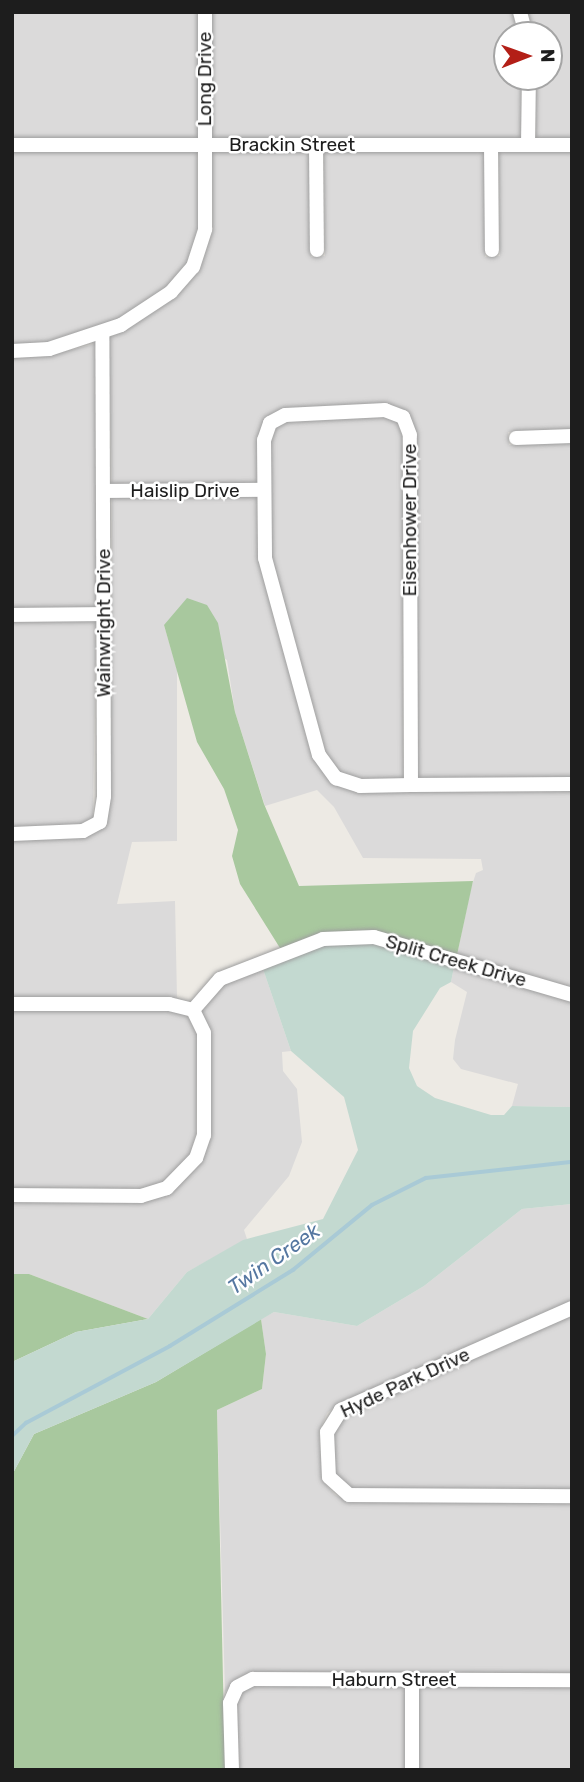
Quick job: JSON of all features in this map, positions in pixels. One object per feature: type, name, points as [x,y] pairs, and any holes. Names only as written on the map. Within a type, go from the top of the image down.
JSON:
[{"type":"street","name":"Long Drive","points":[[12,351],[49,349],[102,334],[139,316],[171,292],[193,267],[205,229],[205,12]]},
{"type":"street","points":[[528,145],[529,91]]},
{"type":"street","name":"Brackin Street","points":[[12,145],[572,145]]},
{"type":"street","points":[[316,145],[317,250]]},
{"type":"street","points":[[491,145],[492,250]]},
{"type":"street","name":"Wainwright Drive","points":[[12,834],[83,831],[100,821],[104,796],[105,491],[102,334]]},
{"type":"street","name":"Eisenhower Drive","points":[[411,785],[410,435],[402,417],[385,410],[285,415],[270,423],[264,440],[265,558],[319,755],[336,778],[360,786],[572,784]]},
{"type":"street","points":[[516,438],[572,436]]},
{"type":"street","name":"Haislip Drive","points":[[105,491],[264,490]]},
{"type":"street","points":[[12,615],[103,614]]},
{"type":"street","name":"Split Creek Drive","points":[[193,1010],[220,979],[323,939],[374,937],[572,995]]},
{"type":"street","points":[[12,1004],[169,1004],[193,1010],[204,1033],[204,1135],[196,1158],[167,1188],[141,1196],[12,1195]]},
{"type":"street","name":"Hyde Park Drive","points":[[572,1308],[341,1410],[327,1432],[329,1477],[349,1494],[572,1496]]},
{"type":"street","name":"Haburn Street","points":[[232,1770],[230,1703],[237,1687],[253,1679],[572,1679]]},
{"type":"street","points":[[412,1681],[412,1770]]},
{"type":"shaded area","points":[[12,12],[198,12],[198,139],[12,139]]},
{"type":"shaded area","points":[[212,12],[512,12],[515,21],[493,21],[493,91],[521,91],[521,138],[212,139]]},
{"type":"shaded area","points":[[528,12],[572,12],[572,139],[536,138],[536,91],[563,91],[563,21],[530,21]]},
{"type":"shaded area","points":[[12,151],[197,151],[198,229],[186,264],[166,287],[118,320],[47,343],[12,345]]},
{"type":"shaded area","points":[[212,151],[309,151],[311,257],[325,256],[324,151],[484,151],[485,257],[500,256],[499,151],[572,152],[572,430],[508,432],[509,445],[572,442],[572,777],[418,779],[417,435],[409,415],[284,408],[266,418],[257,438],[257,484],[112,485],[109,338],[176,297],[200,269],[213,230]]},
{"type":"shaded area","points":[[95,344],[96,608],[12,609],[12,358],[50,355]]},
{"type":"shaded area","points":[[383,416],[397,422],[402,436],[403,779],[361,779],[341,773],[326,753],[272,557],[271,441],[277,427],[287,421]]},
{"type":"shaded area","points":[[112,497],[257,497],[258,559],[312,757],[333,784],[360,792],[572,791],[572,989],[457,955],[471,888],[476,873],[483,870],[481,859],[363,858],[334,807],[317,790],[265,806],[235,712],[227,660],[164,625],[177,670],[177,841],[132,842],[117,904],[175,901],[177,998],[185,1001],[12,997],[12,841],[84,837],[107,822],[111,796]]},
{"type":"shaded area","points":[[96,620],[93,818],[81,824],[12,828],[12,622]]},
{"type":"shaded area","points":[[454,967],[572,1002],[572,1107],[512,1106],[518,1084],[461,1069],[453,1059],[467,992],[451,982]]},
{"type":"shaded area","points":[[263,969],[291,1051],[282,1052],[283,1071],[297,1089],[302,1142],[289,1176],[244,1230],[247,1239],[187,1272],[148,1319],[29,1274],[12,1274],[12,1202],[170,1194],[202,1162],[211,1137],[211,1033],[201,1010],[225,984]]},
{"type":"shaded area","points":[[12,1010],[168,1010],[187,1015],[197,1034],[196,1134],[190,1155],[163,1182],[140,1190],[12,1189]]},
{"type":"shaded area","points":[[572,1204],[572,1301],[337,1405],[327,1413],[319,1432],[322,1480],[335,1495],[348,1501],[572,1502],[572,1673],[253,1672],[239,1677],[225,1692],[217,1410],[262,1389],[266,1354],[261,1319],[274,1312],[357,1326],[424,1286],[522,1209]]},
{"type":"shaded area","points":[[572,1315],[572,1489],[352,1488],[336,1475],[334,1433],[345,1415]]},
{"type":"shaded area","points":[[254,1685],[405,1687],[405,1770],[240,1770],[237,1703],[242,1691]]},
{"type":"shaded area","points":[[419,1686],[572,1686],[572,1770],[419,1770]]},
{"type":"green space","points":[[187,598],[207,605],[218,623],[235,712],[264,804],[299,886],[473,881],[457,955],[280,948],[240,884],[232,856],[238,830],[224,789],[197,742],[164,625]]},
{"type":"green space","points":[[373,943],[454,967],[451,982],[440,988],[413,1031],[409,1068],[417,1086],[435,1098],[491,1115],[504,1115],[512,1106],[572,1107],[572,1204],[522,1209],[424,1286],[357,1326],[274,1312],[156,1382],[34,1434],[12,1475],[12,1362],[76,1332],[148,1319],[187,1272],[243,1240],[323,1219],[358,1150],[344,1097],[291,1051],[263,969],[325,945]]},
{"type":"green space","points":[[12,1274],[29,1274],[148,1319],[76,1332],[12,1362]]},
{"type":"green space","points":[[261,1319],[266,1354],[262,1389],[217,1410],[225,1770],[12,1770],[12,1475],[34,1434],[156,1382]]},
{"type":"waterway","name":"Twin Creek","points":[[12,1436],[26,1423],[170,1346],[293,1270],[372,1205],[426,1178],[572,1162]]}]
